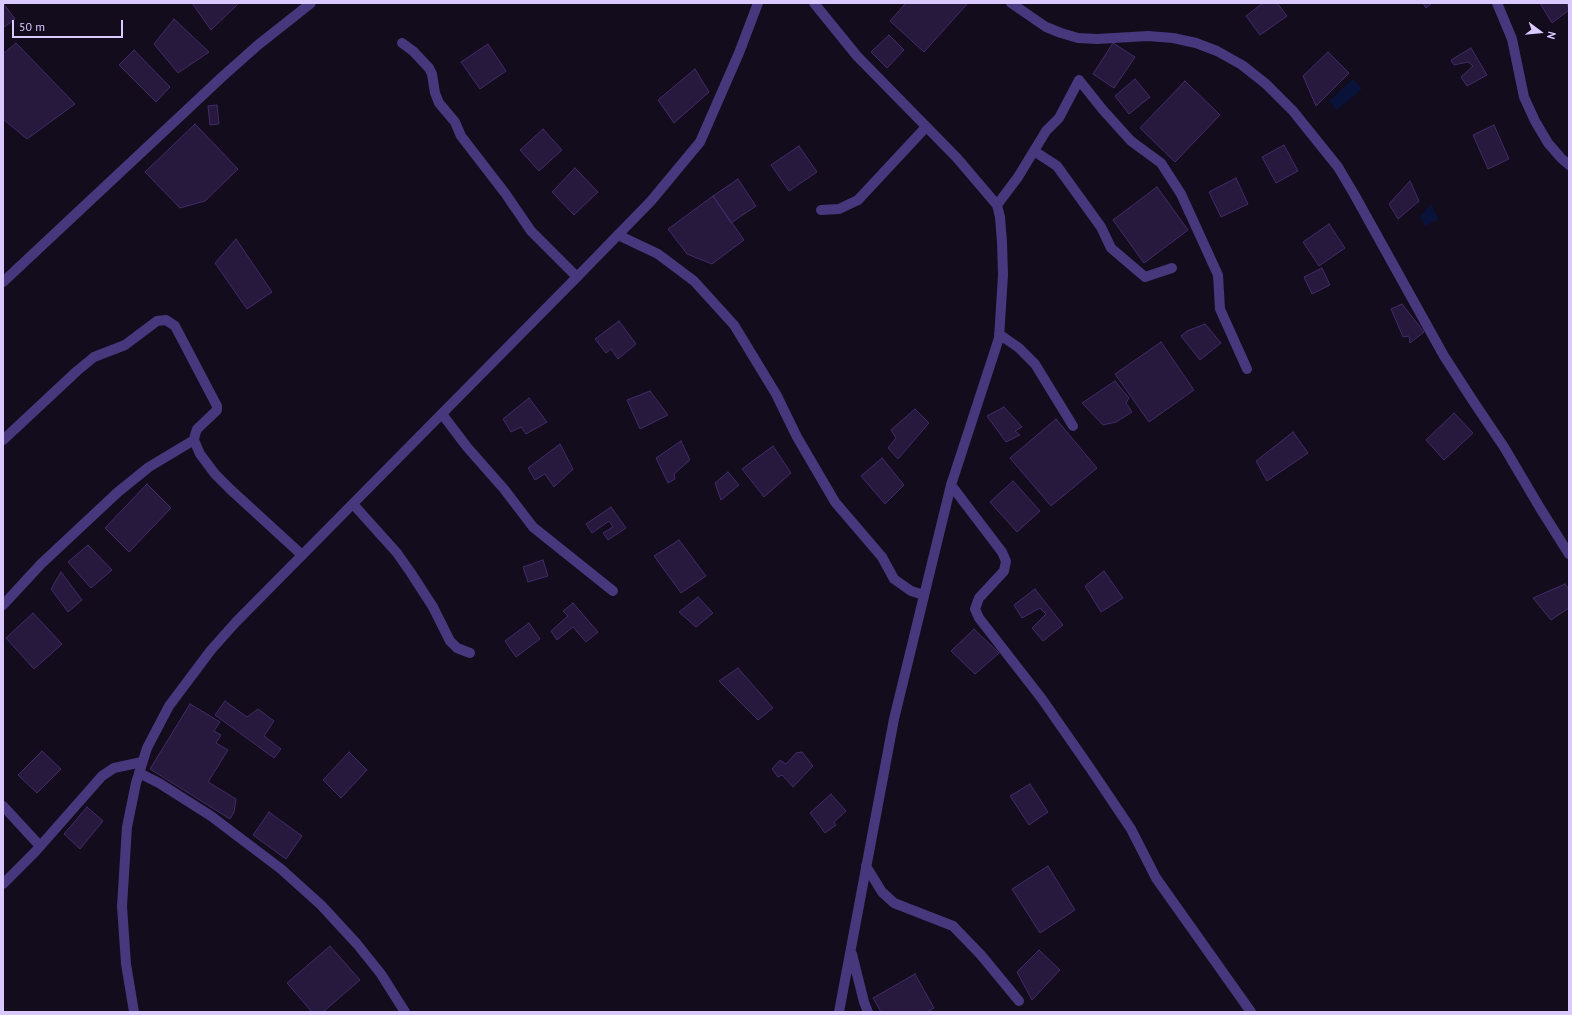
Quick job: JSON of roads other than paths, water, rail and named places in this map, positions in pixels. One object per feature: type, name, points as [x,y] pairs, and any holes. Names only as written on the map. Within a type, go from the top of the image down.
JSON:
[{"type":"street","points":[[3,282],[222,77],[258,45],[311,3]]},
{"type":"street","points":[[134,1012],[126,964],[122,894],[127,827],[142,762],[147,748],[169,706],[190,677],[236,622],[578,277],[651,200],[700,142],[739,53],[758,3]]},
{"type":"street","points":[[814,3],[857,56],[957,158],[998,205],[1003,262],[999,334],[951,485],[894,719],[839,1012]]},
{"type":"street","points":[[1012,3],[1046,27],[1078,38],[1097,39],[1148,36],[1173,38],[1196,43],[1217,51],[1242,65],[1277,94],[1293,110],[1318,140],[1354,194],[1444,356],[1504,447],[1569,554]]},
{"type":"street","points":[[1497,3],[1512,38],[1524,97],[1548,144],[1569,165]]},
{"type":"street","points":[[402,43],[413,51],[429,68],[432,74],[439,103],[455,122],[461,136],[505,193],[531,231],[578,277]]},
{"type":"street","points":[[998,205],[1018,177],[1046,131],[1059,118],[1079,80],[1131,141],[1160,163],[1181,194],[1218,276],[1220,309],[1247,369]]},
{"type":"street","points":[[821,210],[839,209],[858,200],[926,127]]},
{"type":"street","points":[[1034,151],[1057,166],[1101,227],[1111,248],[1145,277],[1172,268]]},
{"type":"street","points":[[618,235],[658,254],[694,281],[734,325],[776,394],[797,437],[835,502],[882,557],[894,579],[911,591],[924,595]]},
{"type":"street","points":[[3,440],[94,357],[130,343],[144,330],[161,320],[170,322],[175,326],[217,406],[217,410],[197,429],[194,440],[200,454],[220,480],[302,554]]},
{"type":"street","points":[[999,334],[1019,348],[1035,364],[1073,426]]},
{"type":"street","points":[[442,414],[467,447],[504,489],[533,527],[613,591]]},
{"type":"street","points":[[3,605],[41,564],[118,492],[149,467],[194,440]]},
{"type":"street","points":[[951,485],[1002,552],[1006,561],[1004,571],[979,598],[975,609],[979,618],[1042,699],[1090,768],[1131,829],[1156,878],[1251,1012]]},
{"type":"street","points":[[353,504],[397,553],[433,607],[450,641],[457,648],[470,652]]},
{"type":"street","points":[[3,884],[40,846],[102,776],[114,768],[142,762]]},
{"type":"street","points":[[139,772],[210,816],[281,869],[339,923],[381,974],[405,1012]]},
{"type":"street","points":[[3,806],[40,846]]},
{"type":"street","points":[[866,866],[882,892],[894,903],[953,926],[981,955],[1019,1001]]},
{"type":"street","points":[[851,951],[868,1012]]}]
